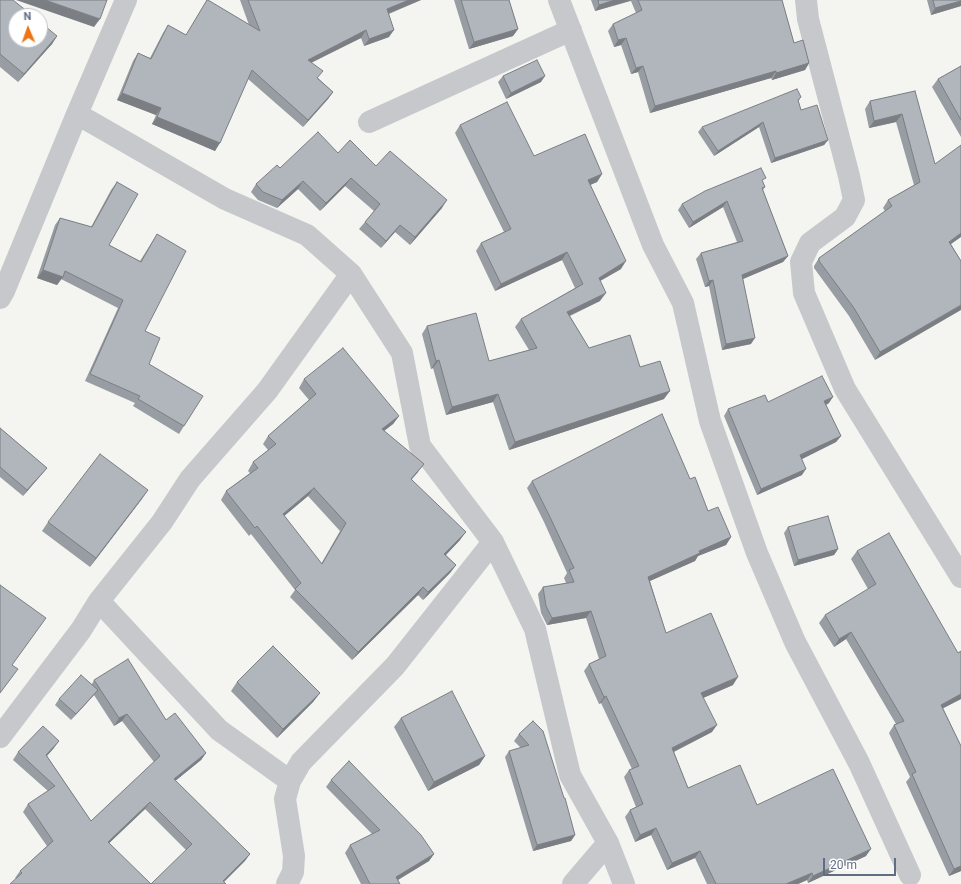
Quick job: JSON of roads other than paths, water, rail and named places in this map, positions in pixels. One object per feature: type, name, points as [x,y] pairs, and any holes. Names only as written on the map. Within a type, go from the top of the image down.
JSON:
[{"type":"street","points":[[0,298],[126,0]]},
{"type":"street","points":[[559,0],[653,244],[683,303],[710,421],[757,553],[796,642],[859,763],[910,875]]},
{"type":"street","points":[[806,0],[808,19],[854,200],[844,217],[810,243],[801,262],[804,293],[845,389],[961,577]]},
{"type":"street","points":[[369,122],[571,30]]},
{"type":"street","points":[[77,114],[225,199],[307,235],[351,274],[402,353],[420,446],[493,542],[535,629],[570,775],[608,843],[624,884]]},
{"type":"street","points":[[0,737],[81,630],[99,601],[162,522],[190,479],[267,391],[351,274]]},
{"type":"street","points":[[287,884],[293,872],[294,856],[285,799],[290,781],[301,762],[395,666],[493,542]]},
{"type":"street","points":[[99,601],[219,730],[290,781]]},
{"type":"street","points":[[573,884],[608,843]]}]
